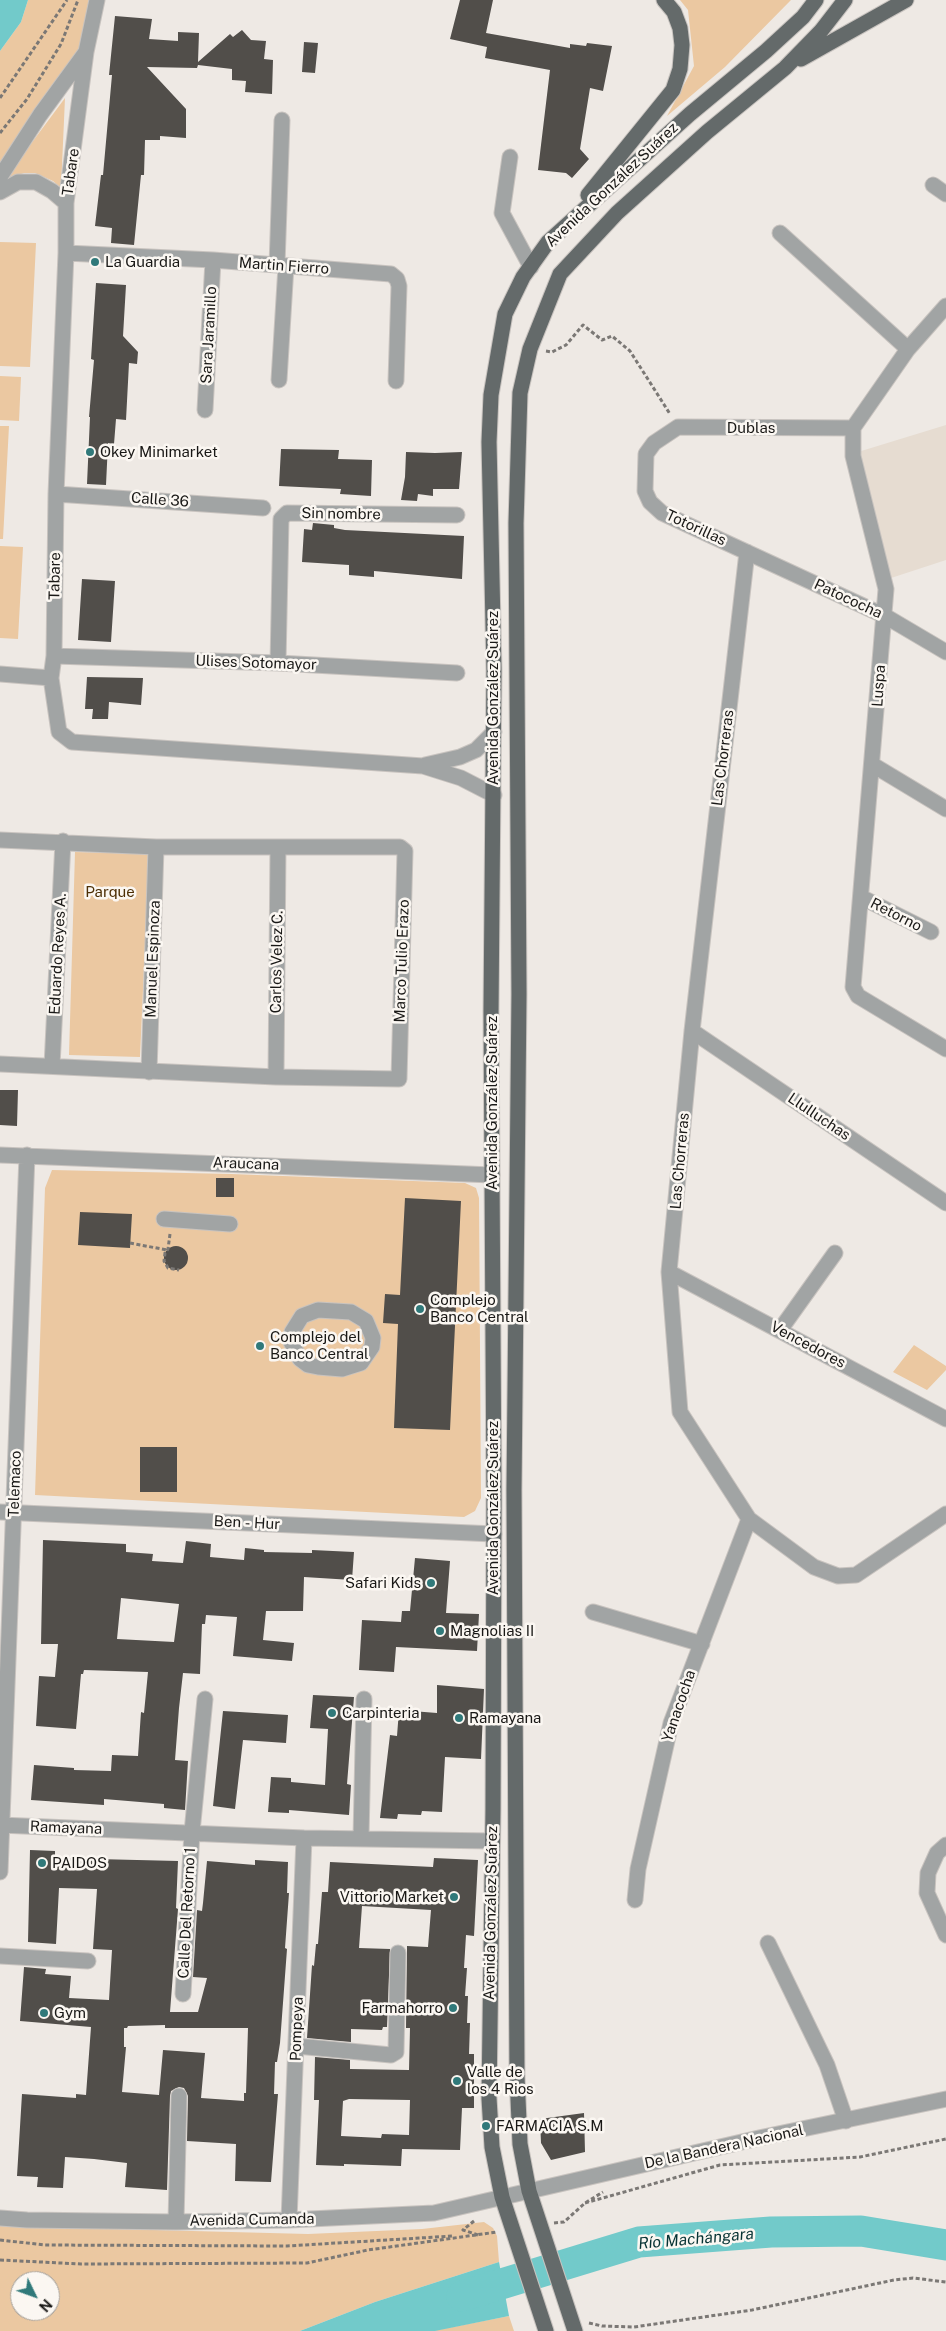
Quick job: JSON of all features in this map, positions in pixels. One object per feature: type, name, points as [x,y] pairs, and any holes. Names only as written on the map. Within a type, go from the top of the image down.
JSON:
[{"type":"main road","points":[[562,228],[673,90],[680,69],[682,46],[680,28],[674,12],[664,0]]},
{"type":"main road","name":"Avenida González Suárez","points":[[545,2329],[502,2197],[492,2147],[489,2098],[494,1534],[491,1012],[494,732],[489,442],[491,395],[505,314],[531,267],[548,242],[690,114],[766,51],[803,16],[816,0]]},
{"type":"main road","name":"Avenida González Suárez","points":[[573,2325],[529,2191],[520,2144],[517,2076],[514,1489],[519,1004],[516,523],[520,393],[530,349],[560,274],[617,213],[734,109],[784,68],[821,31],[845,0]]},
{"type":"main road","points":[[784,68],[906,0]]},
{"type":"street","points":[[0,177],[40,116],[86,52],[97,0]]},
{"type":"street","name":"Tabare","points":[[86,52],[66,203],[66,253],[56,494],[54,656],[50,678],[59,732],[72,742],[423,766],[461,778],[494,795]]},
{"type":"street","points":[[279,380],[282,265],[282,120]]},
{"type":"street","points":[[510,157],[502,213],[531,267]]},
{"type":"street","points":[[0,192],[18,182],[36,182],[52,191],[66,203]]},
{"type":"street","points":[[933,185],[946,194]]},
{"type":"street","points":[[780,233],[908,349]]},
{"type":"street","name":"Martin Fierro","points":[[66,253],[213,260],[391,274],[397,279],[399,286],[396,381]]},
{"type":"street","name":"Sara Jaramillo","points":[[205,410],[213,260]]},
{"type":"street","points":[[853,428],[908,349],[946,306]]},
{"type":"street","name":"Dublas","points":[[678,427],[853,428]]},
{"type":"street","name":"Totorillas","points":[[678,427],[654,443],[646,454],[645,491],[650,502],[662,513],[747,552]]},
{"type":"street","name":"Luspa","points":[[853,428],[853,456],[886,589],[873,766],[853,987],[858,996],[946,1049]]},
{"type":"street","name":"Calle 36","points":[[56,494],[263,508]]},
{"type":"street","name":"Sin nombre","points":[[278,663],[282,519],[287,513],[457,515]]},
{"type":"street","name":"Patococha","points":[[747,552],[885,616],[946,652]]},
{"type":"street","name":"Las Chorreras","points":[[747,552],[692,1031],[669,1272],[680,1412],[749,1519],[814,1567],[838,1576],[856,1575],[946,1514]]},
{"type":"street","name":"Ulises Sotomayor","points":[[54,656],[278,663],[457,673]]},
{"type":"street","points":[[0,674],[50,678]]},
{"type":"street","name":"Tabare","points":[[423,766],[460,757],[476,750],[494,732]]},
{"type":"street","points":[[873,766],[946,808]]},
{"type":"street","name":"Marco Tulio Erazo","points":[[0,840],[63,841],[156,847],[400,847],[406,851],[399,1079],[276,1077],[0,1064]]},
{"type":"street","name":"Eduardo Reyes A.","points":[[52,1066],[63,841]]},
{"type":"street","name":"Manuel Espinoza","points":[[149,1072],[156,847]]},
{"type":"street","name":"Carlos Velez C.","points":[[276,1077],[278,848]]},
{"type":"street","name":"Retorno","points":[[861,897],[931,932]]},
{"type":"street","name":"Llulluchas","points":[[692,1031],[946,1203]]},
{"type":"street","name":"Araucana","points":[[0,1155],[492,1174]]},
{"type":"street","name":"Telemaco","points":[[0,1872],[7,1512],[27,1156]]},
{"type":"street","points":[[167,1224],[230,1224]]},
{"type":"street","points":[[780,1330],[835,1253]]},
{"type":"street","name":"Vencedores","points":[[669,1272],[946,1419]]},
{"type":"street","points":[[327,1310],[351,1312],[366,1321],[373,1338],[372,1347],[361,1363],[342,1368],[318,1367],[308,1365],[294,1351],[291,1342],[292,1332],[296,1323],[310,1312],[327,1310]]},
{"type":"street","name":"Ben - Hur","points":[[7,1512],[494,1534]]},
{"type":"street","name":"Yanacocha","points":[[635,1900],[638,1869],[671,1723],[749,1519]]},
{"type":"street","points":[[593,1612],[702,1644]]},
{"type":"street","name":"Calle Del Retorno 1","points":[[183,1994],[192,1832],[205,1699]]},
{"type":"street","points":[[361,1838],[364,1699]]},
{"type":"street","name":"Ramayana","points":[[1,1825],[304,1838],[492,1841]]},
{"type":"street","name":"Pompeya","points":[[289,2220],[304,1838]]},
{"type":"street","points":[[946,1845],[937,1852],[928,1873],[927,1893],[946,1935]]},
{"type":"street","points":[[768,1942],[827,2065],[846,2121]]},
{"type":"street","points":[[297,2046],[391,2055],[396,2052],[398,1953]]},
{"type":"street","points":[[0,1956],[88,1961]]},
{"type":"street","points":[[176,2222],[180,2096]]},
{"type":"street","name":"De la Bandera Nacional","points":[[502,2197],[759,2138],[846,2121],[946,2098]]},
{"type":"street","name":"Avenida Cumanda","points":[[0,2218],[176,2222],[289,2220],[434,2213],[502,2197]]},
{"type":"path","points":[[0,98],[67,0]]},
{"type":"path","points":[[0,133],[27,100],[61,44],[78,0]]},
{"type":"path","points":[[530,349],[552,352],[566,345],[582,325],[602,340],[612,336],[630,351],[678,427]]},
{"type":"path","points":[[167,1224],[165,1265],[171,1270],[179,1270]]},
{"type":"path","points":[[130,1244],[167,1250]]},
{"type":"path","points":[[539,2226],[564,2222],[585,2203],[720,2165],[860,2157],[946,2139]]},
{"type":"path","points":[[0,2240],[45,2245],[287,2246],[478,2235],[368,2250],[307,2263],[81,2264],[0,2260]]},
{"type":"path","points":[[573,2325],[634,2327],[743,2311],[894,2280],[914,2278],[946,2282]]},
{"type":"shaded area","points":[[946,425],[946,560],[888,579],[858,452]]},
{"type":"green space","points":[[28,0],[97,0],[86,52],[0,170],[0,51],[21,22]]},
{"type":"green space","points":[[680,0],[791,0],[725,67],[667,116],[694,66],[688,10]]},
{"type":"green space","points":[[65,98],[61,188],[53,181],[35,173],[24,173],[4,180]]},
{"type":"green space","points":[[0,242],[36,243],[30,367],[0,366]]},
{"type":"green space","points":[[0,376],[21,377],[19,421],[0,420]]},
{"type":"green space","points":[[0,426],[9,426],[3,539],[0,539]]},
{"type":"green space","points":[[0,546],[23,547],[18,639],[0,638]]},
{"type":"green space","name":"Parque","points":[[75,852],[149,854],[140,1057],[69,1055]]},
{"type":"green space","name":"Complejo del Banco Central","points":[[52,1170],[231,1174],[465,1183],[476,1188],[479,1198],[481,1498],[475,1511],[464,1517],[35,1495],[45,1188]]},
{"type":"green space","points":[[914,1345],[946,1366],[946,1370],[927,1390],[893,1372]]},
{"type":"green space","points":[[484,2222],[493,2228],[497,2236],[499,2262],[375,2302],[300,2331],[0,2331],[0,2226],[308,2234],[422,2229]]},
{"type":"green space","points":[[509,2316],[514,2331],[432,2331]]},
{"type":"water","points":[[0,0],[28,0],[21,22],[0,51]]},
{"type":"water","points":[[499,2262],[509,2316],[435,2331],[300,2331],[375,2302]]},
{"type":"building","points":[[460,0],[493,0],[486,33],[570,48],[570,44],[586,46],[587,43],[612,46],[603,91],[590,88],[580,149],[589,159],[572,178],[566,173],[538,170],[550,70],[485,58],[487,47],[450,39]]},
{"type":"building","points":[[115,16],[152,19],[149,39],[178,41],[178,32],[199,33],[198,62],[230,34],[233,37],[242,30],[251,40],[266,41],[264,59],[273,60],[272,94],[245,92],[246,81],[232,80],[232,69],[198,65],[197,68],[147,67],[186,109],[186,138],[160,136],[160,140],[145,140],[144,175],[141,175],[134,245],[111,243],[112,228],[95,226],[101,175],[103,175],[112,75],[109,75]]},
{"type":"building","points":[[304,42],[318,43],[315,73],[302,72]]},
{"type":"building","points":[[96,283],[126,285],[123,336],[138,352],[137,364],[129,363],[126,420],[116,419],[114,444],[108,443],[106,485],[87,484],[89,417],[94,360],[91,359]]},
{"type":"building","points":[[281,449],[339,450],[338,459],[372,460],[371,496],[340,494],[341,489],[279,486]]},
{"type":"building","points":[[406,452],[462,452],[459,489],[433,489],[433,496],[418,494],[417,501],[401,500],[405,477]]},
{"type":"building","points":[[313,523],[334,525],[334,528],[345,530],[464,536],[462,579],[374,571],[374,577],[349,575],[349,565],[302,562],[304,529],[312,530]]},
{"type":"building","points":[[82,579],[115,581],[111,642],[78,640]]},
{"type":"building","points":[[87,677],[143,678],[141,705],[109,702],[108,719],[92,719],[93,709],[85,709]]},
{"type":"building","points":[[0,1090],[18,1090],[17,1126],[0,1125]]},
{"type":"building","points":[[216,1178],[234,1178],[234,1197],[216,1197]]},
{"type":"building","name":"Complejo Banco Central","points":[[405,1198],[461,1201],[450,1430],[394,1428],[398,1324],[383,1323],[385,1294],[400,1295]]},
{"type":"building","points":[[80,1212],[132,1214],[130,1248],[78,1245]]},
{"type":"building","points":[[176,1246],[185,1249],[188,1258],[185,1267],[176,1270],[167,1267],[164,1258],[167,1249]]},
{"type":"building","points":[[140,1447],[177,1447],[177,1492],[140,1492]]},
{"type":"building","points":[[43,1540],[126,1544],[126,1552],[153,1554],[152,1561],[183,1563],[186,1541],[211,1544],[210,1557],[244,1560],[245,1548],[264,1550],[264,1552],[312,1553],[312,1550],[354,1552],[352,1580],[304,1577],[303,1611],[266,1611],[263,1640],[294,1643],[292,1661],[233,1656],[237,1617],[206,1615],[205,1624],[202,1624],[200,1674],[183,1673],[179,1708],[175,1760],[188,1761],[185,1810],[164,1808],[164,1804],[104,1799],[104,1805],[31,1800],[34,1765],[74,1768],[74,1770],[111,1771],[112,1755],[138,1756],[141,1712],[144,1713],[148,1672],[84,1670],[83,1674],[81,1674],[76,1729],[36,1726],[39,1676],[55,1677],[58,1644],[41,1644]],"holes":[[[121,1598],[179,1604],[174,1642],[117,1639]]]},
{"type":"building","points":[[415,1558],[450,1561],[446,1613],[479,1614],[477,1651],[396,1647],[394,1672],[359,1670],[362,1620],[401,1622],[402,1611],[410,1611]]},
{"type":"building","points":[[437,1685],[484,1689],[481,1759],[445,1757],[442,1812],[422,1811],[421,1815],[398,1814],[397,1819],[380,1818],[390,1735],[397,1736],[399,1710],[437,1713]]},
{"type":"building","points":[[313,1695],[354,1697],[347,1784],[351,1785],[349,1815],[289,1810],[289,1813],[268,1812],[271,1777],[291,1778],[291,1782],[325,1785],[328,1729],[310,1728]]},
{"type":"building","points":[[223,1711],[288,1715],[286,1743],[243,1740],[235,1809],[213,1806]]},
{"type":"building","points":[[30,1850],[55,1851],[55,1858],[178,1861],[176,1908],[178,1909],[170,2012],[198,2012],[207,1978],[193,1977],[197,1910],[202,1911],[207,1861],[255,1865],[255,1860],[288,1862],[287,1893],[289,1893],[285,1948],[287,1949],[280,2043],[277,2062],[275,2062],[274,2094],[278,2094],[271,2182],[235,2181],[236,2144],[187,2141],[188,2096],[184,2088],[179,2087],[171,2091],[170,2096],[167,2190],[125,2187],[127,2163],[94,2159],[65,2157],[63,2188],[37,2187],[38,2177],[17,2176],[22,2094],[76,2098],[76,2094],[86,2095],[91,2027],[20,2021],[24,1967],[46,1969],[45,1974],[71,1976],[69,1998],[109,2000],[112,1950],[93,1949],[97,1889],[59,1888],[56,1944],[28,1942]],"holes":[[[165,2025],[165,2028],[248,2028],[246,2093],[244,2093],[244,2101],[201,2098],[205,2053],[163,2050],[159,2095],[122,2092],[126,2047],[124,2047],[124,2028],[128,2026]]]},
{"type":"building","points":[[434,1858],[478,1860],[474,1936],[466,1935],[464,1968],[467,1968],[465,1996],[468,1996],[467,2023],[470,2023],[469,2054],[474,2054],[474,2108],[462,2108],[460,2150],[402,2149],[401,2166],[316,2165],[319,2100],[314,2100],[315,2057],[350,2060],[350,2069],[409,2070],[410,2028],[406,2028],[407,1946],[428,1947],[431,1910],[362,1906],[359,1948],[390,1949],[387,2027],[383,2027],[382,2030],[351,2029],[351,2042],[307,2038],[312,1965],[314,1966],[316,1944],[318,1944],[322,1892],[328,1892],[330,1862],[433,1867]],"holes":[[[349,2099],[410,2100],[409,2135],[382,2134],[381,2138],[341,2136],[343,2101]]]},
{"type":"building","points":[[584,2113],[585,2152],[551,2160],[541,2143],[540,2119]]},
{"type":"waterway","name":"Río Machángara","points":[[462,2296],[639,2242],[771,2232],[861,2231],[946,2245]]},
{"type":"place","name":"La Guardia","points":[[95,262]]},
{"type":"place","name":"Okey Minimarket","points":[[90,452]]},
{"type":"place","name":"Complejo Banco Central","points":[[420,1309]]},
{"type":"place","name":"Complejo del Banco Central","points":[[260,1346]]},
{"type":"place","name":"Safari Kids","points":[[431,1583]]},
{"type":"place","name":"Magnolias II","points":[[440,1631]]},
{"type":"place","name":"Carpinteria","points":[[332,1713]]},
{"type":"place","name":"Ramayana","points":[[459,1718]]},
{"type":"place","name":"PAIDOS","points":[[42,1863]]},
{"type":"place","name":"Vittorio Market","points":[[454,1897]]},
{"type":"place","name":"Farmahorro","points":[[453,2008]]},
{"type":"place","name":"Gym","points":[[44,2013]]},
{"type":"place","name":"Valle de los 4 Rios","points":[[457,2081]]},
{"type":"place","name":"FARMACIA S.M","points":[[486,2126]]}]
